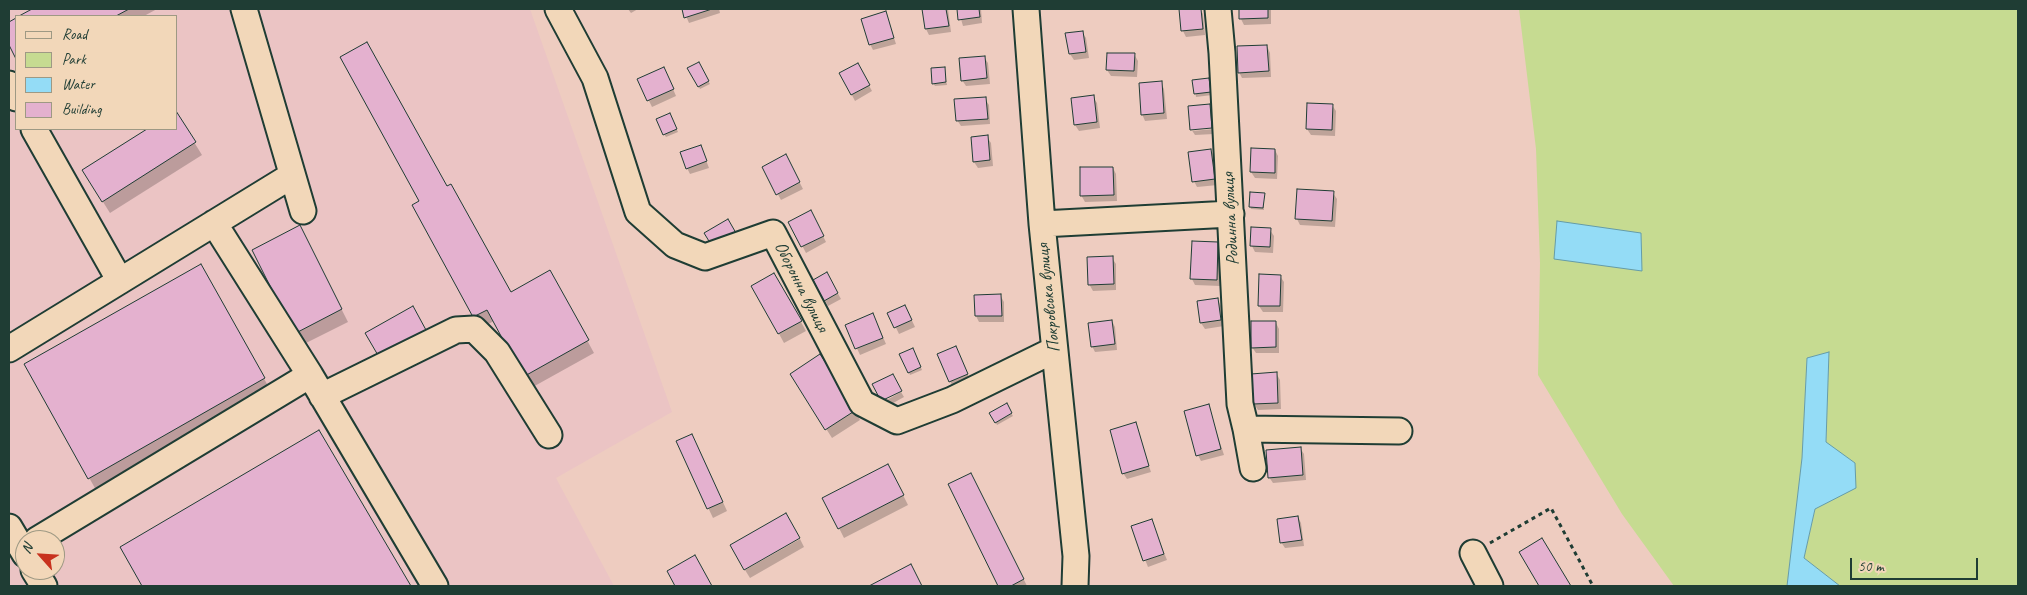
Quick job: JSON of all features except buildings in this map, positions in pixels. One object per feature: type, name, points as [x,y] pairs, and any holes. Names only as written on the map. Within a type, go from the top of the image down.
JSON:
[{"type":"street","points":[[244,9],[291,176],[303,210]]},
{"type":"street","name":"Оборонна вулиця","points":[[558,9],[595,78],[638,212],[675,245],[705,257],[773,233],[862,403],[897,422],[952,400],[1054,350]]},
{"type":"street","name":"Покровська вулиця","points":[[1026,9],[1042,224],[1076,556],[1075,586]]},
{"type":"street","name":"Родинна вулиця","points":[[1218,9],[1232,214],[1240,404],[1253,468]]},
{"type":"street","points":[[9,84],[15,96]]},
{"type":"street","points":[[35,130],[120,281]]},
{"type":"street","points":[[9,349],[291,176]]},
{"type":"street","points":[[1042,224],[1232,214]]},
{"type":"street","points":[[214,223],[316,386],[434,586]]},
{"type":"street","points":[[59,530],[316,386],[456,330],[474,329],[497,352],[549,435]]},
{"type":"street","points":[[1246,429],[1400,431]]},
{"type":"street","points":[[1473,553],[1490,586]]},
{"type":"path","points":[[1473,553],[1551,508],[1593,586]]},
{"type":"shaded area","points":[[9,9],[530,9],[672,412],[556,478],[614,586],[9,586]]},
{"type":"green space","points":[[1519,9],[2018,9],[2018,586],[1840,586],[1804,558],[1815,509],[1855,463],[1826,443],[1829,353],[1807,358],[1802,458],[1787,586],[1674,586],[1622,514],[1538,375],[1540,263],[1536,149]]},
{"type":"water","points":[[1557,221],[1641,233],[1642,271],[1554,259]]},
{"type":"water","points":[[1829,352],[1826,442],[1855,463],[1856,488],[1815,509],[1804,558],[1840,586],[1787,586],[1802,458],[1807,358]]}]
